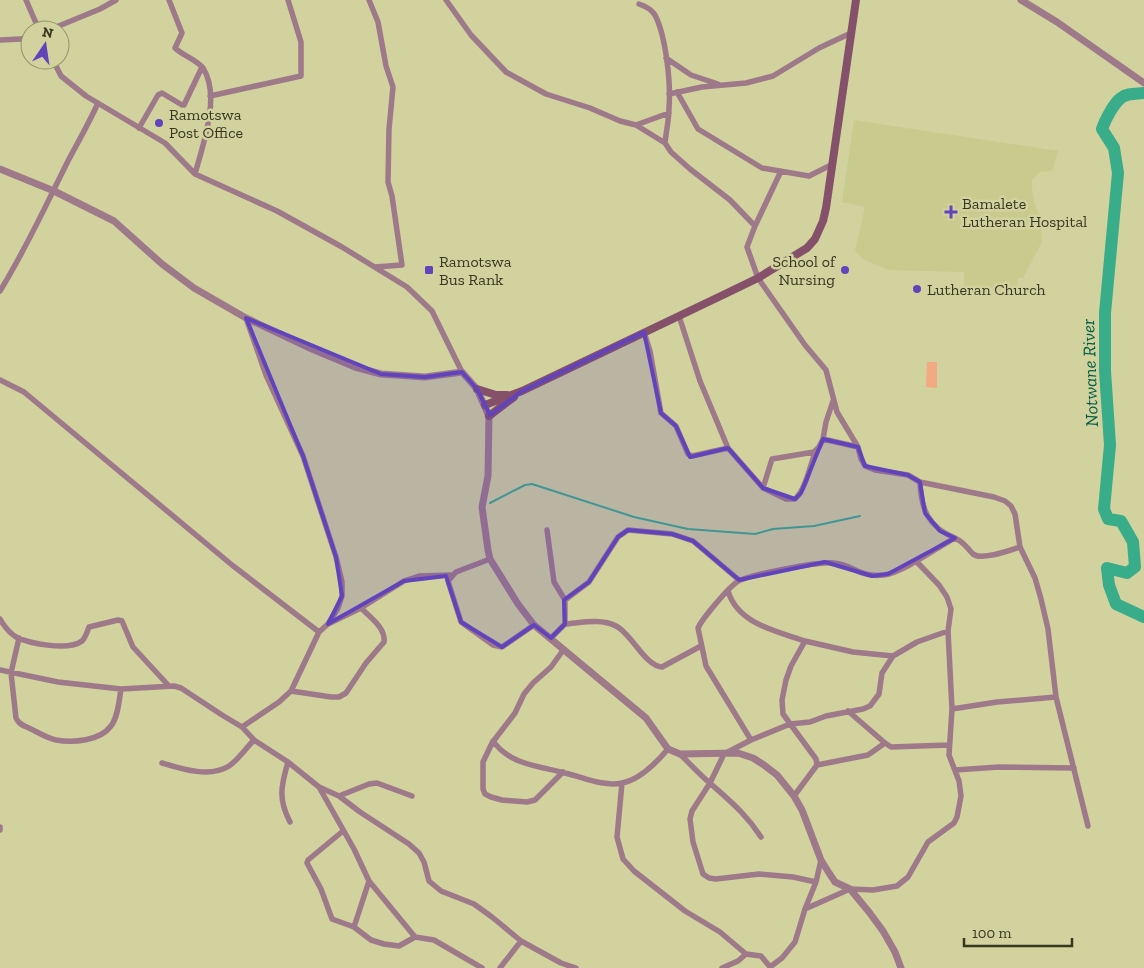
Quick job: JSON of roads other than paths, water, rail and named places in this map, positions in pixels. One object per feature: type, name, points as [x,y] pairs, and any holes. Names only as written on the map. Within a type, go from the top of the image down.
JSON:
[{"type":"main road","points":[[485,405],[522,391],[758,278],[807,248],[815,239],[823,221],[856,0]]},
{"type":"main road","points":[[478,389],[496,395],[513,395]]},
{"type":"main road","points":[[489,416],[522,391]]},
{"type":"street","points":[[26,0],[35,20]]},
{"type":"street","points":[[70,21],[116,0]]},
{"type":"street","points":[[169,0],[182,33],[175,48],[202,67],[208,78],[211,102],[208,130],[195,174]]},
{"type":"street","points":[[210,96],[301,76],[301,42],[288,0]]},
{"type":"street","points":[[369,0],[378,22],[386,66],[393,87],[389,129],[388,182],[392,196],[402,265],[375,267]]},
{"type":"street","points":[[446,0],[471,35],[506,72],[546,94],[590,108],[620,122],[636,125],[665,143],[671,152],[690,169],[730,200],[754,226]]},
{"type":"street","points":[[1022,0],[1144,83]]},
{"type":"street","points":[[638,1],[648,7],[654,15],[662,35],[669,94],[669,113],[665,143]]},
{"type":"street","points":[[669,94],[702,87],[746,83],[773,76],[819,48],[851,33]]},
{"type":"street","points":[[0,40],[20,39]]},
{"type":"street","points":[[666,58],[691,75],[720,85]]},
{"type":"street","points":[[140,128],[158,95],[162,93],[184,105],[202,67]]},
{"type":"street","points":[[58,70],[61,76],[98,103],[165,143],[195,174],[277,211],[375,267],[407,287],[432,311],[462,372],[478,389],[489,416],[488,476],[482,508],[490,559],[518,604],[534,624],[638,710],[668,749],[680,754],[751,821],[761,837]]},
{"type":"street","points":[[678,92],[698,129],[762,168],[809,176],[833,164]]},
{"type":"street","points":[[0,291],[89,124],[98,103]]},
{"type":"street","points":[[636,125],[669,113]]},
{"type":"street","points":[[0,169],[54,191],[114,221],[162,264],[194,288],[246,318],[312,349],[355,367],[381,374],[425,377],[462,372]]},
{"type":"street","points":[[781,171],[754,226],[747,247],[758,278],[805,346],[826,370],[837,412],[858,447],[865,466],[875,470],[908,475],[920,482],[1005,501],[1011,506],[1015,514],[1020,547],[1035,578],[1041,599],[1048,629],[1056,697],[1088,826]]},
{"type":"street","points":[[679,316],[700,382],[728,448],[763,488],[786,499],[795,499],[801,493],[816,450],[823,439],[833,401]]},
{"type":"street","points":[[246,318],[266,375],[303,456],[336,557],[342,582],[342,596],[338,608],[328,624]]},
{"type":"street","points":[[644,332],[650,351],[661,414],[676,426],[688,454],[692,456],[728,448]]},
{"type":"street","points":[[0,380],[24,392],[232,564],[319,632]]},
{"type":"street","points":[[823,439],[858,447]]},
{"type":"street","points":[[763,488],[772,459],[816,450]]},
{"type":"street","points":[[920,482],[925,513],[940,531],[966,545],[972,553],[985,557],[1020,547]]},
{"type":"street","points":[[546,530],[554,582],[565,600],[565,624]]},
{"type":"street","points":[[565,600],[589,582],[618,537],[628,530],[672,534],[693,541],[739,580]]},
{"type":"street","points":[[751,740],[703,659],[698,628],[739,580],[798,566],[825,562],[835,563],[856,572],[872,576],[888,574],[916,561],[955,538]]},
{"type":"street","points":[[490,559],[456,572],[448,581],[461,622],[493,645],[502,647],[534,624]]},
{"type":"street","points":[[680,754],[738,754],[752,758],[764,765],[777,775],[794,796],[808,825],[821,860],[835,882],[850,889],[873,890],[897,886],[908,877],[928,842],[954,823],[961,796],[959,781],[949,755],[952,709],[948,631],[951,609],[947,597],[929,573],[916,561]]},
{"type":"street","points":[[242,727],[279,702],[291,691],[319,632],[328,624],[361,608],[404,581],[426,576],[452,575]]},
{"type":"street","points":[[728,591],[732,602],[746,617],[764,627],[805,641],[853,652],[893,656]]},
{"type":"street","points":[[291,691],[331,697],[339,697],[346,693],[366,663],[384,642],[384,634],[361,608]]},
{"type":"street","points":[[0,620],[13,635],[19,638],[42,644],[69,647],[83,640],[89,627],[118,620],[122,621],[133,647],[168,685]]},
{"type":"street","points":[[551,638],[565,624],[598,622],[616,626],[651,662],[658,666],[665,666],[701,646]]},
{"type":"street","points":[[816,882],[793,877],[759,874],[716,879],[702,874],[693,842],[690,819],[696,803],[710,784],[724,754],[751,740],[790,724],[810,722],[826,716],[870,706],[879,694],[882,673],[893,656],[917,642],[948,631]]},
{"type":"street","points":[[19,638],[11,673],[18,723],[44,736],[58,740],[81,740],[100,736],[110,728],[115,719],[121,689]]},
{"type":"street","points":[[805,641],[791,666],[783,691],[783,714],[816,759],[817,765]]},
{"type":"street","points":[[563,772],[535,800],[527,802],[491,797],[485,794],[483,789],[483,762],[493,741],[515,713],[524,694],[551,667],[564,649]]},
{"type":"street","points":[[0,670],[58,682],[121,689],[168,685],[181,688],[242,727],[254,740],[288,762],[319,787],[339,796],[366,817],[409,844],[419,853],[424,862],[429,882],[441,891],[474,904],[521,941],[561,963],[576,968]]},
{"type":"street","points":[[952,709],[997,702],[1056,697]]},
{"type":"street","points":[[848,711],[885,744],[896,747],[949,744]]},
{"type":"street","points":[[162,763],[183,770],[221,770],[230,766],[254,740]]},
{"type":"street","points":[[493,741],[507,755],[519,762],[563,772],[593,782],[622,783],[647,771],[668,749]]},
{"type":"street","points":[[794,796],[817,765],[868,755],[885,744]]},
{"type":"street","points":[[288,762],[281,785],[281,798],[290,822]]},
{"type":"street","points":[[955,770],[999,767],[1074,768]]},
{"type":"street","points":[[339,796],[376,783],[412,796]]},
{"type":"street","points":[[622,783],[617,837],[623,859],[634,871],[685,911],[720,932],[746,954],[762,956],[771,968],[796,942],[805,909],[816,882],[821,860]]},
{"type":"street","points":[[319,787],[369,881],[415,937]]},
{"type":"street","points":[[343,831],[310,857],[308,863],[321,888],[332,919],[354,927],[370,940],[391,946],[399,946],[415,937],[434,940],[482,968]]},
{"type":"street","points":[[354,927],[369,881]]},
{"type":"street","points":[[805,909],[850,889]]},
{"type":"street","points":[[850,889],[883,931],[895,952],[901,968]]},
{"type":"street","points":[[500,968],[521,941]]},
{"type":"street","points":[[722,968],[738,961],[746,954]]},
{"type":"waterway","name":"Notwane River","points":[[1144,93],[1123,96],[1110,112],[1102,129],[1114,148],[1118,173],[1105,313],[1105,371],[1110,445],[1104,509],[1108,519],[1121,521],[1133,542],[1135,567],[1127,573],[1107,568],[1109,585],[1116,604],[1144,617]]},
{"type":"waterway","points":[[490,503],[525,485],[532,484],[634,517],[688,529],[755,534],[773,529],[814,526],[860,516]]},
{"type":"place","name":"Ramotswa Post Office","points":[[159,123]]},
{"type":"place","name":"Bamalete Lutheran Hospital","points":[[951,212]]},
{"type":"place","name":"Ramotswa Bus Rank","points":[[429,270]]},
{"type":"place","name":"School of Nursing","points":[[845,270]]},
{"type":"place","name":"Lutheran Church","points":[[917,289]]}]
